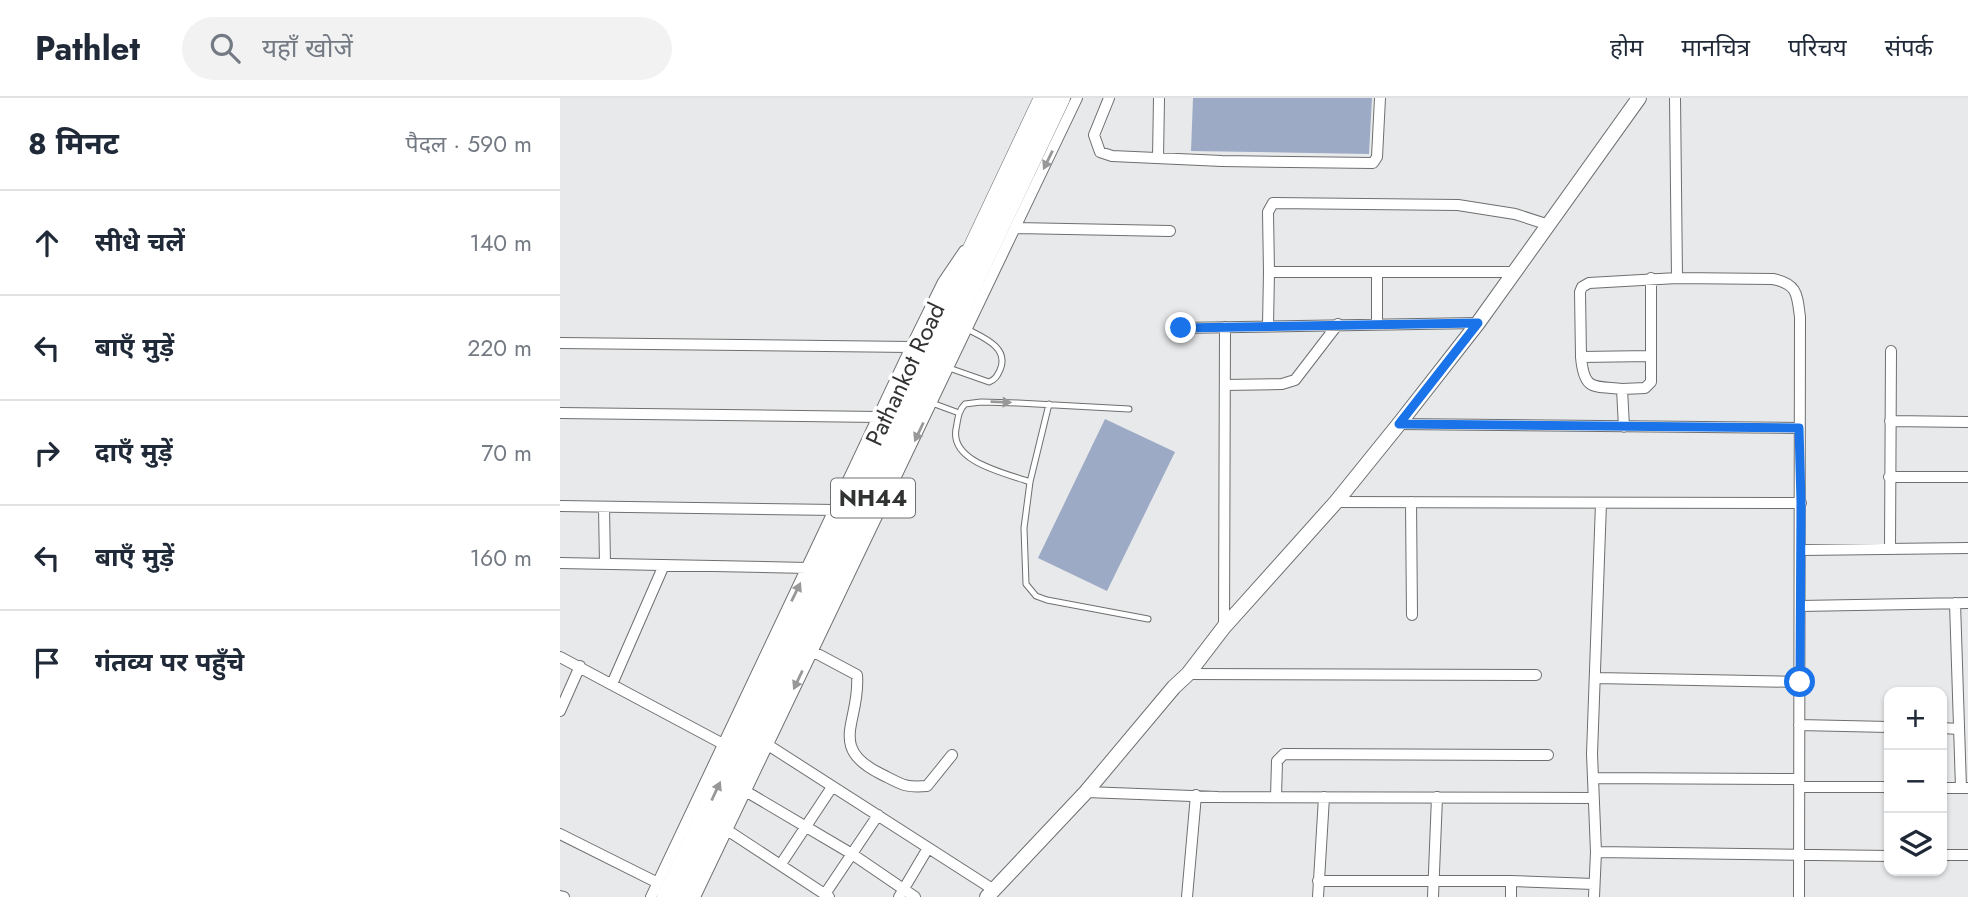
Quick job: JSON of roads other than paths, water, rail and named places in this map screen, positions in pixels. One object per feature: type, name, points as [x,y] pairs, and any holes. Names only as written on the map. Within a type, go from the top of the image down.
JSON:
[{"type":"highway","name":"NH44","points":[[662,890],[1044,98]]},
{"type":"highway","name":"Pathankot Road","points":[[683,897],[962,326],[1061,98]]},
{"type":"street","points":[[695,897],[747,792],[926,400],[949,368],[962,326],[1015,228],[1077,98]]},
{"type":"street","points":[[1093,98],[1108,101],[1094,135],[1100,152],[1112,156],[1373,163],[1377,157],[1380,98]]},
{"type":"street","points":[[1158,158],[1159,98]]},
{"type":"street","points":[[768,746],[878,815],[991,893],[1086,792],[1188,674],[1224,626],[1336,502],[1478,323],[1639,98]]},
{"type":"street","points":[[1675,98],[1677,278]]},
{"type":"street","points":[[1268,325],[1268,212],[1273,203],[1458,205],[1492,209],[1549,225]]},
{"type":"street","points":[[651,897],[662,890],[723,744],[836,510],[911,346],[943,282],[990,211]]},
{"type":"street","points":[[1015,228],[1170,231]]},
{"type":"street","points":[[1269,272],[1514,272]]},
{"type":"street","points":[[1377,272],[1377,324]]},
{"type":"street","points":[[1651,278],[1651,382],[1644,388],[1622,389],[1587,382],[1583,375],[1581,357],[1582,287],[1589,283],[1651,278],[1773,279],[1786,282],[1792,287],[1800,317],[1799,897]]},
{"type":"street","points":[[1181,328],[1478,323]]},
{"type":"street","points":[[1225,385],[1282,384],[1295,380],[1338,324]]},
{"type":"street","points":[[1224,626],[1225,327]]},
{"type":"street","points":[[560,343],[911,346]]},
{"type":"street","points":[[1890,549],[1891,351]]},
{"type":"street","points":[[1581,357],[1651,356]]},
{"type":"street","points":[[1622,389],[1624,427]]},
{"type":"street","points":[[560,413],[879,417]]},
{"type":"street","points":[[1890,421],[1968,422]]},
{"type":"street","points":[[1399,424],[1799,428]]},
{"type":"street","points":[[1889,477],[1968,477]]},
{"type":"street","points":[[1336,502],[1801,503]]},
{"type":"street","points":[[1411,502],[1412,615]]},
{"type":"street","points":[[1594,897],[1593,778],[1601,503]]},
{"type":"street","points":[[560,506],[836,510]]},
{"type":"street","points":[[604,507],[605,564]]},
{"type":"street","points":[[1801,550],[1968,548]]},
{"type":"street","points":[[560,563],[808,568]]},
{"type":"street","points":[[612,684],[664,565]]},
{"type":"street","points":[[1955,603],[1959,729],[1964,788]]},
{"type":"street","points":[[1800,606],[1968,603]]},
{"type":"street","points":[[812,651],[857,675],[858,690],[849,738],[852,753],[863,765],[907,788],[927,786],[952,755]]},
{"type":"street","points":[[560,657],[723,744]]},
{"type":"street","points":[[560,711],[580,666]]},
{"type":"street","points":[[1188,674],[1536,676]]},
{"type":"street","points":[[1595,678],[1800,682]]},
{"type":"street","points":[[1799,725],[1884,727]]},
{"type":"street","points":[[1947,728],[1959,729]]},
{"type":"street","points":[[1276,797],[1278,761],[1284,754],[1548,755]]},
{"type":"street","points":[[1593,778],[1884,787]]},
{"type":"street","points":[[782,864],[832,787]]},
{"type":"street","points":[[747,792],[852,854],[901,893],[915,897]]},
{"type":"street","points":[[1086,792],[1276,797],[1593,798]]},
{"type":"street","points":[[1187,897],[1196,795]]},
{"type":"street","points":[[1318,897],[1324,797]]},
{"type":"street","points":[[1433,897],[1437,797]]},
{"type":"street","points":[[727,830],[827,896],[878,815]]},
{"type":"street","points":[[560,834],[662,890]]},
{"type":"street","points":[[901,893],[928,848]]},
{"type":"street","points":[[1595,852],[1884,856]]},
{"type":"street","points":[[1947,855],[1968,855]]},
{"type":"street","points":[[1318,881],[1434,880],[1594,884]]},
{"type":"street","points":[[1511,881],[1511,897]]},
{"type":"lane","points":[[949,368],[986,382],[996,377],[1003,359],[1000,351],[962,326]]},
{"type":"lane","points":[[926,400],[958,413]]},
{"type":"lane","points":[[1030,482],[969,458],[961,451],[956,444],[955,435],[958,413],[965,404],[1049,404],[1129,409]]},
{"type":"lane","points":[[1049,404],[1030,482],[1024,528],[1026,584],[1031,592],[1046,600],[1148,619]]}]
